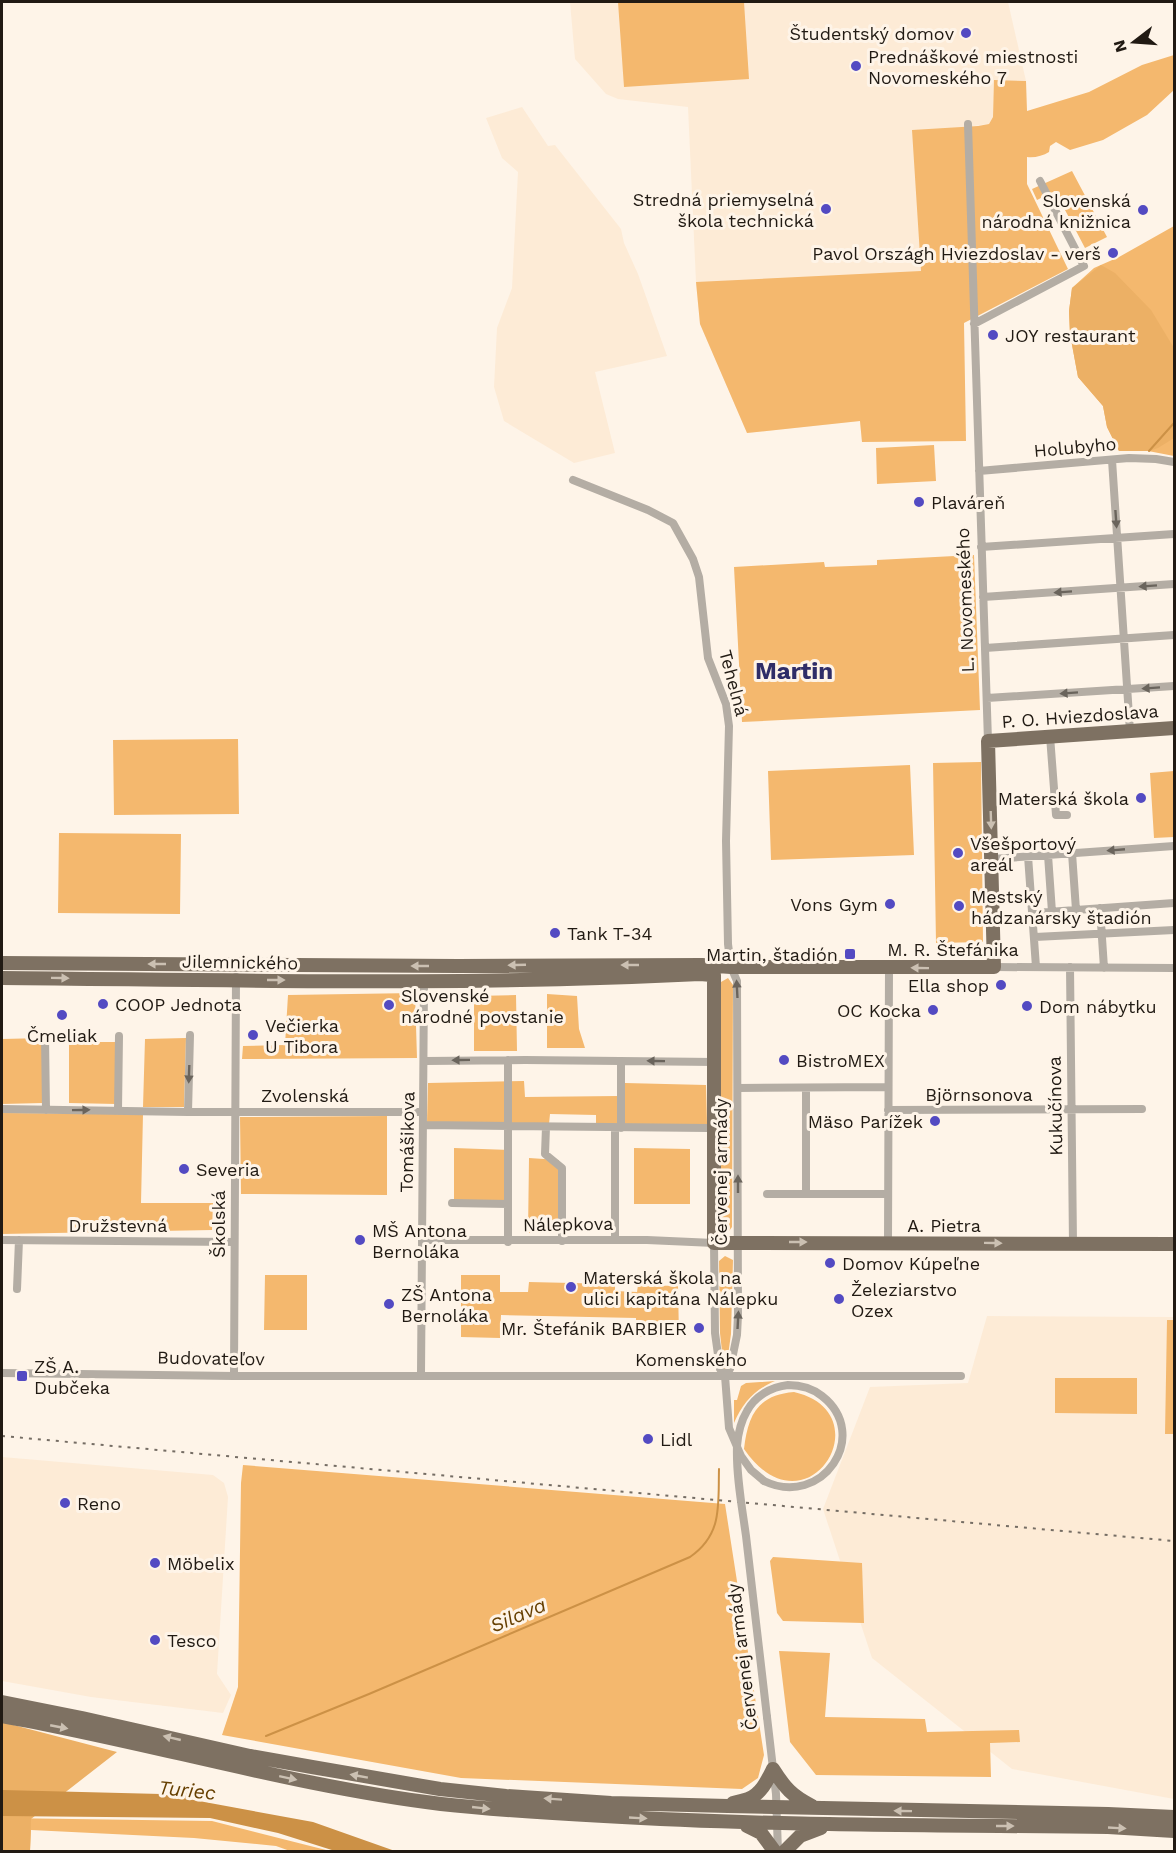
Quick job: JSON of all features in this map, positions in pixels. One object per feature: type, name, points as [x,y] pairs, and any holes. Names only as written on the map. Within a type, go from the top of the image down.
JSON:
[{"type":"main road","name":"P. O. Hviezdoslava","points":[[988,741],[1174,728]]},
{"type":"main road","name":"L. Novomeského","points":[[988,741],[994,967]]},
{"type":"main road","name":"Jilemnického","points":[[2,963],[479,966],[702,964],[731,967]]},
{"type":"main road","name":"M. R. Štefánika","points":[[731,967],[994,967]]},
{"type":"main road","points":[[714,975],[731,967]]},
{"type":"main road","name":"Jilemnického","points":[[2,978],[479,982],[714,975]]},
{"type":"main road","name":"Červenej armády","points":[[714,975],[714,1243]]},
{"type":"main road","name":"A. Pietra","points":[[714,1243],[1174,1244]]},
{"type":"main road","points":[[2,1702],[250,1756],[440,1789],[588,1801],[816,1808],[1059,1820],[1174,1831]]},
{"type":"main road","points":[[2,1716],[373,1794],[507,1810],[739,1823],[831,1825],[1174,1817]]},
{"type":"main road","points":[[728,1806],[756,1794],[763,1787],[773,1769],[788,1791],[816,1808]]},
{"type":"main road","points":[[739,1823],[761,1833],[777,1851]]},
{"type":"main road","points":[[784,1851],[800,1836],[831,1825]]},
{"type":"street","name":"L. Novomeského","points":[[968,124],[988,741]]},
{"type":"street","points":[[974,324],[1084,266],[1040,181]]},
{"type":"street","name":"Holubyho","points":[[979,471],[1141,458],[1174,462]]},
{"type":"street","points":[[1112,460],[1130,731]]},
{"type":"street","name":"Tehelná","points":[[573,480],[648,510],[673,524],[693,559],[699,577],[708,657],[726,704],[729,726],[726,841],[728,944],[731,967]]},
{"type":"street","points":[[981,548],[1174,534]]},
{"type":"street","points":[[983,597],[1174,584]]},
{"type":"street","points":[[985,648],[1174,635]]},
{"type":"street","points":[[987,698],[1174,686]]},
{"type":"street","points":[[1050,736],[1056,815],[1067,815]]},
{"type":"street","points":[[992,859],[1174,846]]},
{"type":"street","points":[[1072,853],[1076,910]]},
{"type":"street","points":[[1048,855],[1052,912]]},
{"type":"street","points":[[1028,856],[1031,911],[1034,913],[1036,967]]},
{"type":"street","points":[[1034,913],[1174,903]]},
{"type":"street","points":[[1100,908],[1104,968]]},
{"type":"street","points":[[1035,937],[1174,930]]},
{"type":"street","name":"Školská","points":[[234,1376],[237,964]]},
{"type":"street","points":[[479,966],[479,982]]},
{"type":"street","name":"Červenej armády","points":[[724,1376],[730,1369],[737,1335],[739,1242],[737,981],[731,967]]},
{"type":"street","points":[[888,967],[888,1242]]},
{"type":"street","name":"M. R. Štefánika","points":[[994,967],[1174,968]]},
{"type":"street","name":"Kukučínova","points":[[1070,967],[1072,1244]]},
{"type":"street","name":"Tomášikova","points":[[421,1375],[424,982]]},
{"type":"street","points":[[188,1112],[190,1035]]},
{"type":"street","points":[[45,1036],[46,1110]]},
{"type":"street","points":[[118,1110],[119,1036]]},
{"type":"street","points":[[508,1060],[508,1242]]},
{"type":"street","points":[[425,1061],[715,1062]]},
{"type":"street","points":[[615,1240],[621,1061]]},
{"type":"street","points":[[738,1088],[888,1087]]},
{"type":"street","points":[[806,1088],[806,1194]]},
{"type":"street","name":"Zvolenská","points":[[2,1109],[423,1112]]},
{"type":"street","name":"Björnsonova","points":[[888,1110],[1142,1109]]},
{"type":"street","points":[[423,1125],[618,1128],[709,1128],[715,1126]]},
{"type":"street","points":[[546,1127],[545,1154],[562,1168],[562,1241]]},
{"type":"street","points":[[767,1194],[888,1194]]},
{"type":"street","points":[[452,1203],[508,1204]]},
{"type":"street","name":"Družstevná","points":[[2,1240],[234,1242]]},
{"type":"street","points":[[17,1289],[19,1240]]},
{"type":"street","name":"Nálepkova","points":[[422,1240],[508,1242],[615,1240],[714,1243]]},
{"type":"street","name":"Červenej armády","points":[[714,1243],[715,1333],[720,1369],[724,1376],[728,1422],[732,1438],[745,1463],[764,1480],[778,1486],[799,1487],[820,1478],[832,1467],[840,1450],[842,1429],[835,1410],[820,1394],[794,1385],[767,1391],[757,1398],[748,1408],[742,1420],[737,1442],[741,1494],[777,1807],[777,1851]]},
{"type":"street","name":"Budovateľov","points":[[2,1373],[234,1376],[421,1375]]},
{"type":"street","name":"Komenského","points":[[421,1375],[961,1376]]},
{"type":"shaded area","name":"Stredná priemyselná škola technická","points":[[570,2],[1008,2],[1026,81],[995,80],[993,117],[989,124],[958,128],[960,317],[862,442],[860,421],[747,433],[700,324],[688,107],[618,99],[606,94],[575,59]]},
{"type":"shaded area","points":[[618,2],[744,2],[749,79],[624,87]]},
{"type":"shaded area","points":[[1174,55],[1174,90],[1147,115],[1103,140],[1070,150],[1056,142],[1050,146],[1049,152],[1041,156],[1027,157],[1027,184],[1068,269],[964,323],[966,441],[862,442],[860,421],[747,433],[700,324],[696,282],[921,271],[912,130],[989,124],[993,117],[994,80],[1026,81],[1027,111],[1089,92],[1142,65]]},
{"type":"shaded area","points":[[522,107],[548,146],[555,145],[621,229],[624,243],[638,274],[667,356],[595,372],[615,453],[574,463],[504,421],[494,387],[497,328],[512,288],[518,172],[502,158],[486,118]]},
{"type":"shaded area","points":[[1072,171],[1107,237],[1085,248],[1055,191],[1037,200],[1032,189]]},
{"type":"shaded area","points":[[1174,226],[1174,456],[1143,450],[1119,451],[1107,427],[1103,406],[1078,377],[1070,334],[1069,311],[1072,288],[1094,268],[1119,257]]},
{"type":"shaded area","points":[[1101,265],[1115,273],[1151,310],[1174,348],[1174,438],[1149,451],[1119,451],[1107,427],[1103,406],[1078,377],[1070,334],[1069,311],[1072,288]]},
{"type":"shaded area","points":[[934,445],[936,481],[877,484],[876,448]]},
{"type":"shaded area","points":[[974,555],[980,710],[742,722],[734,567],[824,562],[825,567],[877,565],[877,560]]},
{"type":"shaded area","points":[[238,739],[239,814],[114,815],[113,740]]},
{"type":"shaded area","name":"Všešportový areál","points":[[981,762],[983,942],[936,943],[933,763]]},
{"type":"shaded area","points":[[910,765],[914,855],[771,860],[768,771]]},
{"type":"shaded area","points":[[1174,771],[1174,837],[1154,838],[1150,773]]},
{"type":"shaded area","points":[[59,833],[181,834],[180,914],[58,913]]},
{"type":"shaded area","points":[[728,978],[733,985],[732,1227],[729,1231],[721,1231],[719,1226],[721,982]]},
{"type":"shaded area","points":[[415,993],[417,1058],[242,1059],[243,1046],[285,1045],[288,995]]},
{"type":"shaded area","points":[[547,994],[577,996],[579,1029],[585,1048],[547,1048]]},
{"type":"shaded area","points":[[516,995],[517,1051],[474,1051],[474,996]]},
{"type":"shaded area","points":[[44,1038],[43,1103],[2,1104],[2,1039]]},
{"type":"shaded area","points":[[186,1038],[184,1107],[143,1107],[145,1039]]},
{"type":"shaded area","points":[[69,1042],[118,1042],[116,1104],[69,1103]]},
{"type":"shaded area","points":[[524,1081],[525,1097],[618,1096],[617,1125],[596,1125],[596,1115],[550,1114],[549,1124],[427,1122],[428,1083]]},
{"type":"shaded area","points":[[625,1083],[706,1085],[707,1124],[625,1124]]},
{"type":"shaded area","points":[[2,1113],[143,1114],[141,1203],[213,1203],[212,1230],[2,1234]]},
{"type":"shaded area","points":[[387,1116],[387,1195],[241,1194],[240,1117]]},
{"type":"shaded area","points":[[454,1148],[510,1150],[508,1205],[454,1203]]},
{"type":"shaded area","points":[[634,1148],[690,1149],[690,1204],[634,1204]]},
{"type":"shaded area","points":[[529,1158],[559,1160],[559,1233],[528,1233]]},
{"type":"shaded area","points":[[725,1256],[733,1260],[731,1334],[726,1370],[724,1369],[720,1333],[719,1261]]},
{"type":"shaded area","points":[[265,1275],[307,1275],[307,1330],[264,1330]]},
{"type":"shaded area","points":[[461,1275],[500,1275],[500,1292],[528,1292],[529,1282],[615,1284],[615,1291],[637,1292],[638,1285],[678,1286],[679,1337],[636,1337],[636,1318],[501,1315],[500,1338],[461,1337]]},
{"type":"shaded area","points":[[987,1316],[1174,1317],[1174,1799],[1012,1769],[872,1658],[823,1509],[870,1387],[968,1383]]},
{"type":"shaded area","points":[[1167,1320],[1174,1320],[1174,1434],[1165,1434]]},
{"type":"shaded area","points":[[1055,1378],[1137,1378],[1137,1414],[1055,1413]]},
{"type":"shaded area","points":[[775,1381],[750,1398],[734,1423],[734,1400],[737,1400],[741,1386],[746,1383]]},
{"type":"shaded area","points":[[794,1392],[821,1404],[833,1422],[835,1443],[826,1462],[811,1476],[791,1481],[768,1473],[744,1449],[748,1427],[757,1409],[771,1398]]},
{"type":"shaded area","points":[[2,1457],[213,1475],[224,1483],[228,1497],[217,1674],[231,1695],[223,1713],[91,1697],[2,1681]]},
{"type":"shaded area","points":[[243,1465],[725,1504],[764,1755],[758,1778],[742,1789],[461,1778],[222,1735],[238,1687]]},
{"type":"shaded area","points":[[773,1557],[862,1563],[864,1623],[783,1621],[777,1613],[770,1561]]},
{"type":"shaded area","points":[[779,1651],[830,1653],[825,1717],[925,1719],[927,1732],[1019,1730],[1020,1742],[990,1743],[991,1777],[816,1775],[790,1742]]},
{"type":"shaded area","points":[[2,1722],[117,1752],[31,1819],[30,1851],[2,1851]]},
{"type":"shaded area","points":[[2,1790],[161,1794],[313,1822],[395,1851],[335,1851],[278,1833],[210,1818],[2,1816]]},
{"type":"shaded area","points":[[2,1818],[212,1821],[330,1851],[290,1851],[276,1846],[194,1838],[31,1830],[30,1851],[2,1851]]},
{"type":"waterway","name":"Silava","points":[[1149,451],[1174,423]]},
{"type":"waterway","name":"Silava","points":[[266,1736],[690,1557],[701,1548],[713,1529],[718,1507],[719,1469]]},
{"type":"waterway","name":"Silava","points":[[185,1799],[191,1785]]},
{"type":"railway","points":[[2,1436],[1174,1541]]},
{"type":"place","name":"Študentský domov","points":[[966,33]]},
{"type":"place","name":"Prednáškové miestnosti Novomeského 7","points":[[856,66]]},
{"type":"place","name":"Stredná priemyselná škola technická","points":[[826,209]]},
{"type":"place","name":"Slovenská národná knižnica","points":[[1143,210]]},
{"type":"place","name":"Pavol Országh Hviezdoslav - verš","points":[[1113,253]]},
{"type":"place","name":"JOY restaurant","points":[[993,335]]},
{"type":"place","name":"Plaváreň","points":[[919,502]]},
{"type":"place","name":"Materská škola","points":[[1141,798]]},
{"type":"place","name":"Všešportový areál","points":[[958,853]]},
{"type":"place","name":"Vons Gym","points":[[890,904]]},
{"type":"place","name":"Mestský hádzanársky štadión","points":[[959,906]]},
{"type":"place","name":"Tank T-34","points":[[555,933]]},
{"type":"place","name":"Martin, štadión","points":[[850,954]]},
{"type":"place","name":"Ella shop","points":[[1001,985]]},
{"type":"place","name":"COOP Jednota","points":[[103,1004]]},
{"type":"place","name":"Slovenské národné povstanie","points":[[389,1005]]},
{"type":"place","name":"Dom nábytku","points":[[1027,1006]]},
{"type":"place","name":"OC Kocka","points":[[933,1010]]},
{"type":"place","name":"Čmeliak","points":[[62,1015]]},
{"type":"place","name":"Večierka U Tibora","points":[[253,1035]]},
{"type":"place","name":"BistroMEX","points":[[784,1060]]},
{"type":"place","name":"Mäso Parížek","points":[[935,1121]]},
{"type":"place","name":"Severia","points":[[184,1169]]},
{"type":"place","name":"MŠ Antona Bernoláka","points":[[360,1240]]},
{"type":"place","name":"Domov Kúpeľne","points":[[830,1263]]},
{"type":"place","name":"Materská škola na ulici kapitána Nálepku","points":[[571,1287]]},
{"type":"place","name":"Železiarstvo Ozex","points":[[839,1299]]},
{"type":"place","name":"ZŠ Antona Bernoláka","points":[[389,1304]]},
{"type":"place","name":"Mr. Štefánik BARBIER","points":[[699,1328]]},
{"type":"place","name":"ZŠ A. Dubčeka","points":[[22,1376]]},
{"type":"place","name":"Lidl","points":[[648,1439]]},
{"type":"place","name":"Reno","points":[[65,1503]]},
{"type":"place","name":"Möbelix","points":[[155,1563]]},
{"type":"place","name":"Tesco","points":[[155,1640]]},
{"type":"district","name":"Martin","points":[[794,671]]},
{"type":"water label","name":"Turiec","points":[[187,1790]]}]
